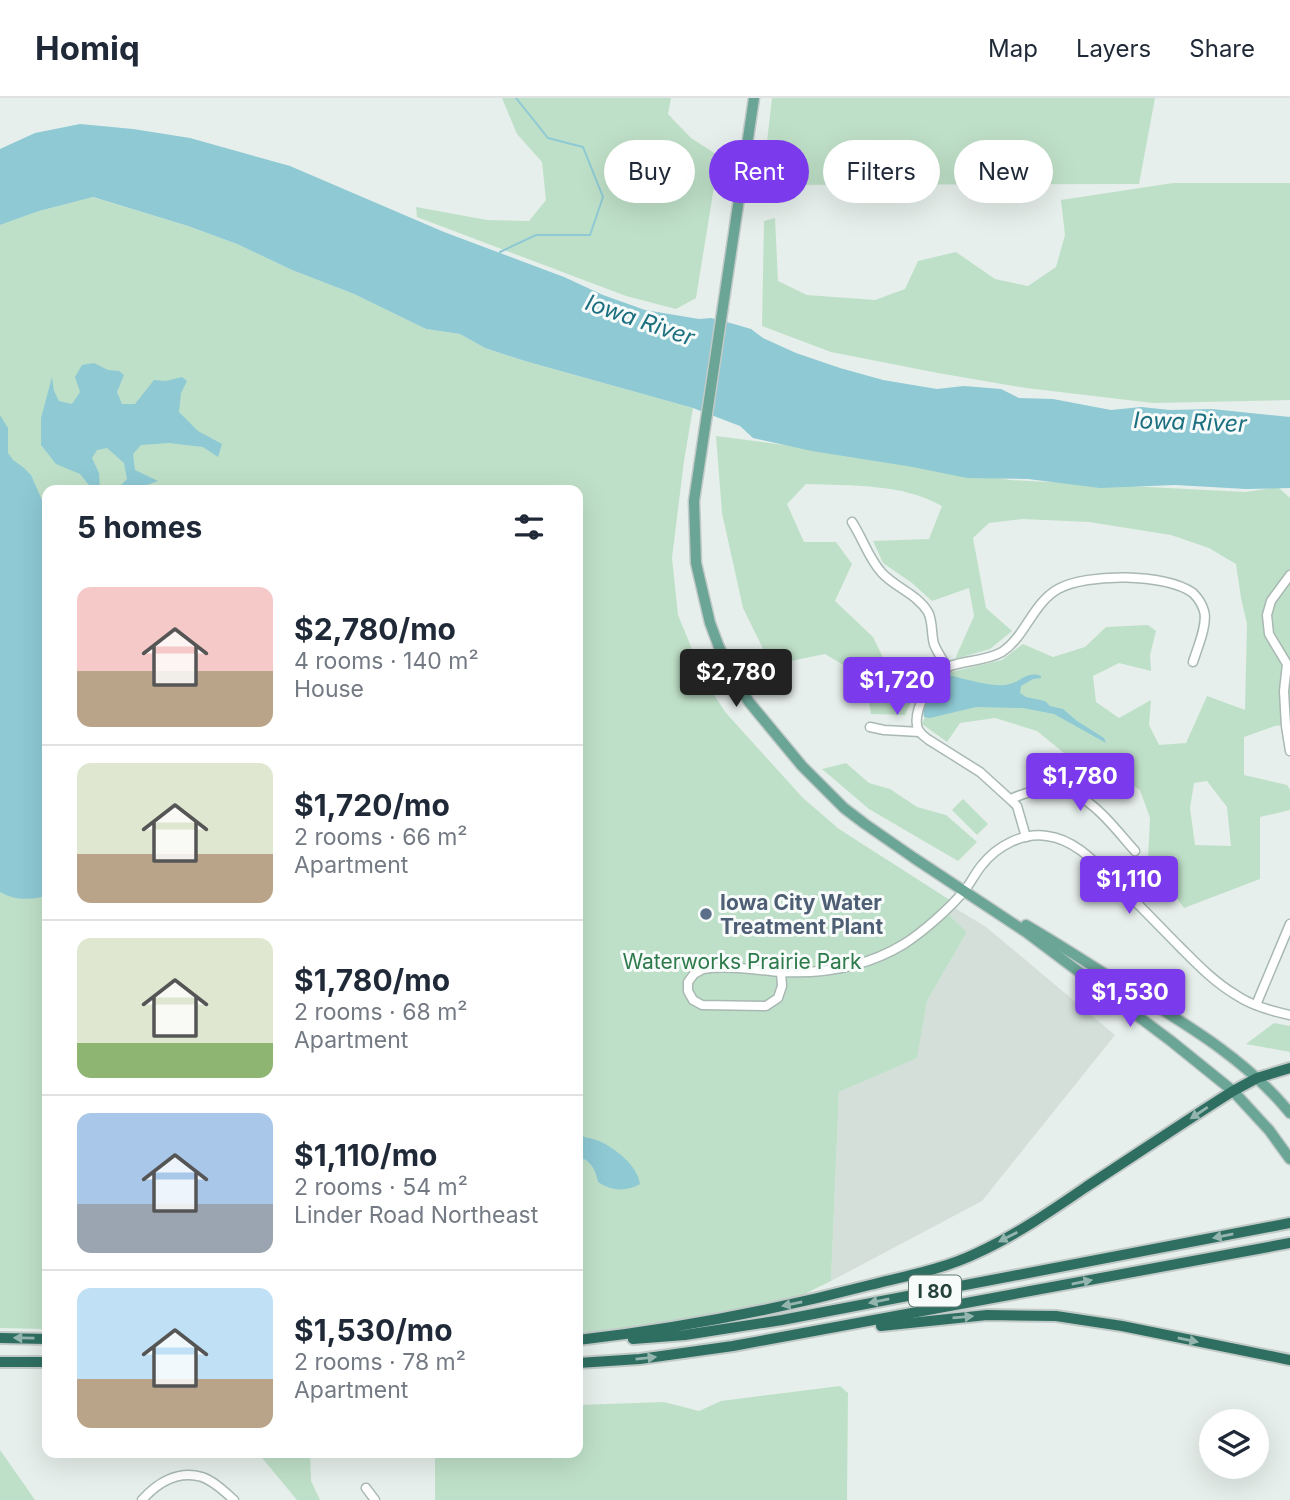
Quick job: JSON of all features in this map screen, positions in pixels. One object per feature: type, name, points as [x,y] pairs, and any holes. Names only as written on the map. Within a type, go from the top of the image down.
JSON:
[{"type":"highway","points":[[583,1339],[673,1326],[830,1296],[942,1267],[974,1255],[1017,1233],[1233,1091],[1257,1078],[1290,1068]]},
{"type":"highway","name":"I 80","points":[[583,1340],[685,1335],[782,1320],[1290,1223]]},
{"type":"highway","name":"I 80","points":[[583,1363],[664,1356],[774,1339],[1290,1243]]},
{"type":"highway","points":[[774,1339],[962,1317],[1031,1315],[1086,1320],[1290,1360]]},
{"type":"highway","points":[[0,1338],[42,1339]]},
{"type":"highway","points":[[0,1362],[42,1362]]},
{"type":"main road","points":[[754,98],[694,501],[696,563],[710,623],[737,683],[749,702],[796,759],[836,801],[904,852],[1062,959],[1171,1041],[1233,1091],[1269,1130],[1290,1159]]},
{"type":"main road","points":[[969,894],[1028,926],[1181,1021],[1257,1078],[1290,1113]]},
{"type":"street","points":[[852,522],[876,566],[927,611],[934,644],[947,668]]},
{"type":"street","points":[[1290,575],[1271,601],[1267,615],[1269,634],[1286,661],[1284,691],[1290,751]]},
{"type":"street","points":[[1026,837],[1017,806],[1011,799],[980,772],[920,732],[917,717],[923,700],[942,670],[1001,652],[1008,647],[1038,606],[1060,588],[1088,580],[1131,577],[1168,583],[1187,590],[1200,600],[1205,624],[1193,662]]},
{"type":"street","points":[[870,727],[920,732]]},
{"type":"street","points":[[1011,799],[1035,790],[1057,790],[1074,794],[1093,805],[1135,851]]},
{"type":"street","points":[[781,972],[782,986],[778,998],[766,1006],[702,1005],[693,1000],[688,991],[688,982],[694,974],[703,969],[822,972],[856,965],[883,955],[906,943],[969,894],[982,864],[994,852],[1008,843],[1026,837],[1050,836],[1075,846],[1090,858],[1216,982],[1256,1005],[1290,1015]]},
{"type":"street","points":[[1256,1005],[1290,924]]},
{"type":"street","points":[[142,1500],[153,1488],[166,1480],[190,1476],[202,1477],[212,1482],[234,1500]]},
{"type":"street","points":[[366,1488],[375,1500]]},
{"type":"shaded area","points":[[955,908],[986,927],[1115,1035],[982,1201],[831,1281],[839,1092],[916,1058],[927,1001],[967,932],[949,915]]},
{"type":"green space","points":[[502,98],[671,98],[668,114],[694,140],[604,140],[604,203],[695,203],[695,141],[709,150],[709,203],[711,203],[696,298],[676,309],[626,296],[417,217],[416,207],[487,220],[529,221],[546,200],[542,162],[517,134]]},
{"type":"green space","points":[[772,98],[1155,98],[1139,184],[1053,184],[1053,140],[954,140],[954,184],[940,185],[940,140],[823,140],[823,185],[809,185],[809,140],[767,140]]},
{"type":"green space","points":[[1173,183],[1290,183],[1290,400],[1153,403],[1026,388],[831,352],[762,326],[764,221],[775,218],[778,281],[807,295],[875,300],[905,289],[918,261],[956,252],[995,279],[1028,286],[1056,267],[1065,235],[1061,200]]},
{"type":"green space","name":"Waterworks Prairie Park","points":[[92,197],[237,244],[292,270],[354,294],[426,329],[460,334],[485,348],[525,361],[693,408],[672,558],[678,615],[706,683],[726,713],[803,798],[839,829],[953,902],[946,908],[949,915],[967,932],[927,1001],[917,1058],[839,1092],[831,1281],[776,1308],[619,1335],[583,1335],[583,485],[42,485],[42,1329],[0,1328],[0,225]]},
{"type":"green space","points":[[716,436],[845,453],[1010,480],[1246,492],[1278,487],[1290,498],[1290,724],[1275,726],[1244,737],[1244,775],[1287,785],[1290,790],[1290,810],[1260,817],[1260,879],[1184,908],[1148,858],[1150,818],[1140,790],[1097,762],[1064,753],[1037,731],[995,718],[960,723],[947,742],[922,724],[943,674],[1002,660],[1023,644],[1053,657],[1085,647],[1106,627],[1148,625],[1156,631],[1150,655],[1151,671],[1119,663],[1093,676],[1096,702],[1119,718],[1151,700],[1149,725],[1159,745],[1186,743],[1207,696],[1245,710],[1247,624],[1236,564],[1209,548],[1171,535],[1089,522],[1022,519],[989,523],[973,538],[986,608],[1012,631],[990,649],[955,659],[974,616],[969,588],[932,601],[883,563],[873,541],[929,539],[942,506],[893,489],[806,484],[787,504],[804,542],[836,542],[852,564],[835,601],[873,637],[893,678],[916,691],[905,715],[871,714],[865,678],[825,654],[771,665],[743,608],[722,513]],"holes":[[[1207,781],[1227,807],[1231,846],[1195,845],[1190,808],[1194,783]]]},
{"type":"green space","points":[[846,763],[869,783],[890,789],[917,807],[946,815],[977,842],[958,861],[869,809],[822,769]]},
{"type":"green space","points":[[963,799],[988,824],[977,835],[952,810]]},
{"type":"green space","points":[[1274,1023],[1290,1026],[1290,1052],[1246,1044]]},
{"type":"green space","points":[[840,1386],[848,1393],[847,1500],[435,1500],[435,1458],[583,1458],[583,1405],[664,1402],[699,1411],[721,1401]]},
{"type":"green space","points":[[0,1450],[35,1500],[0,1500]]},
{"type":"green space","points":[[262,1458],[310,1458],[311,1481],[320,1500],[297,1500]]},
{"type":"water","name":"Iowa River","points":[[80,124],[190,138],[290,166],[444,232],[564,277],[603,295],[645,310],[699,319],[711,318],[751,329],[763,338],[796,353],[883,380],[937,389],[964,386],[1001,389],[1019,398],[1053,399],[1111,410],[1141,407],[1170,410],[1212,409],[1290,417],[1290,488],[1246,489],[1175,485],[1100,488],[1028,479],[967,478],[812,451],[753,438],[740,426],[693,408],[525,361],[485,348],[460,334],[426,329],[354,294],[292,270],[237,244],[93,197],[39,211],[0,225],[0,149],[35,133]]},
{"type":"water","points":[[94,363],[124,375],[117,392],[122,404],[135,404],[154,380],[166,381],[182,377],[187,381],[181,393],[179,412],[198,431],[222,444],[218,457],[203,447],[169,443],[141,445],[133,454],[135,470],[158,481],[147,485],[121,485],[127,479],[124,463],[107,448],[97,450],[92,458],[99,473],[100,485],[89,485],[80,474],[56,464],[41,445],[41,418],[52,377],[59,401],[72,404],[80,392],[75,377],[82,365]]},
{"type":"water","points":[[0,415],[8,428],[8,453],[31,475],[42,500],[42,897],[17,898],[0,892]]},
{"type":"water","points":[[943,674],[994,685],[1014,683],[1032,675],[1041,676],[1021,686],[1020,693],[1063,709],[1104,738],[1106,743],[1054,714],[1023,708],[976,707],[930,718],[924,717],[925,700]]},
{"type":"water","points":[[583,1136],[599,1141],[618,1153],[635,1171],[640,1184],[619,1189],[608,1187],[598,1182],[596,1173],[583,1159]]},
{"type":"waterway","points":[[500,252],[536,235],[590,235],[603,197],[583,147],[548,138],[516,98]]},
{"type":"place","name":"Iowa City Water Treatment Plant","points":[[706,914]]}]
